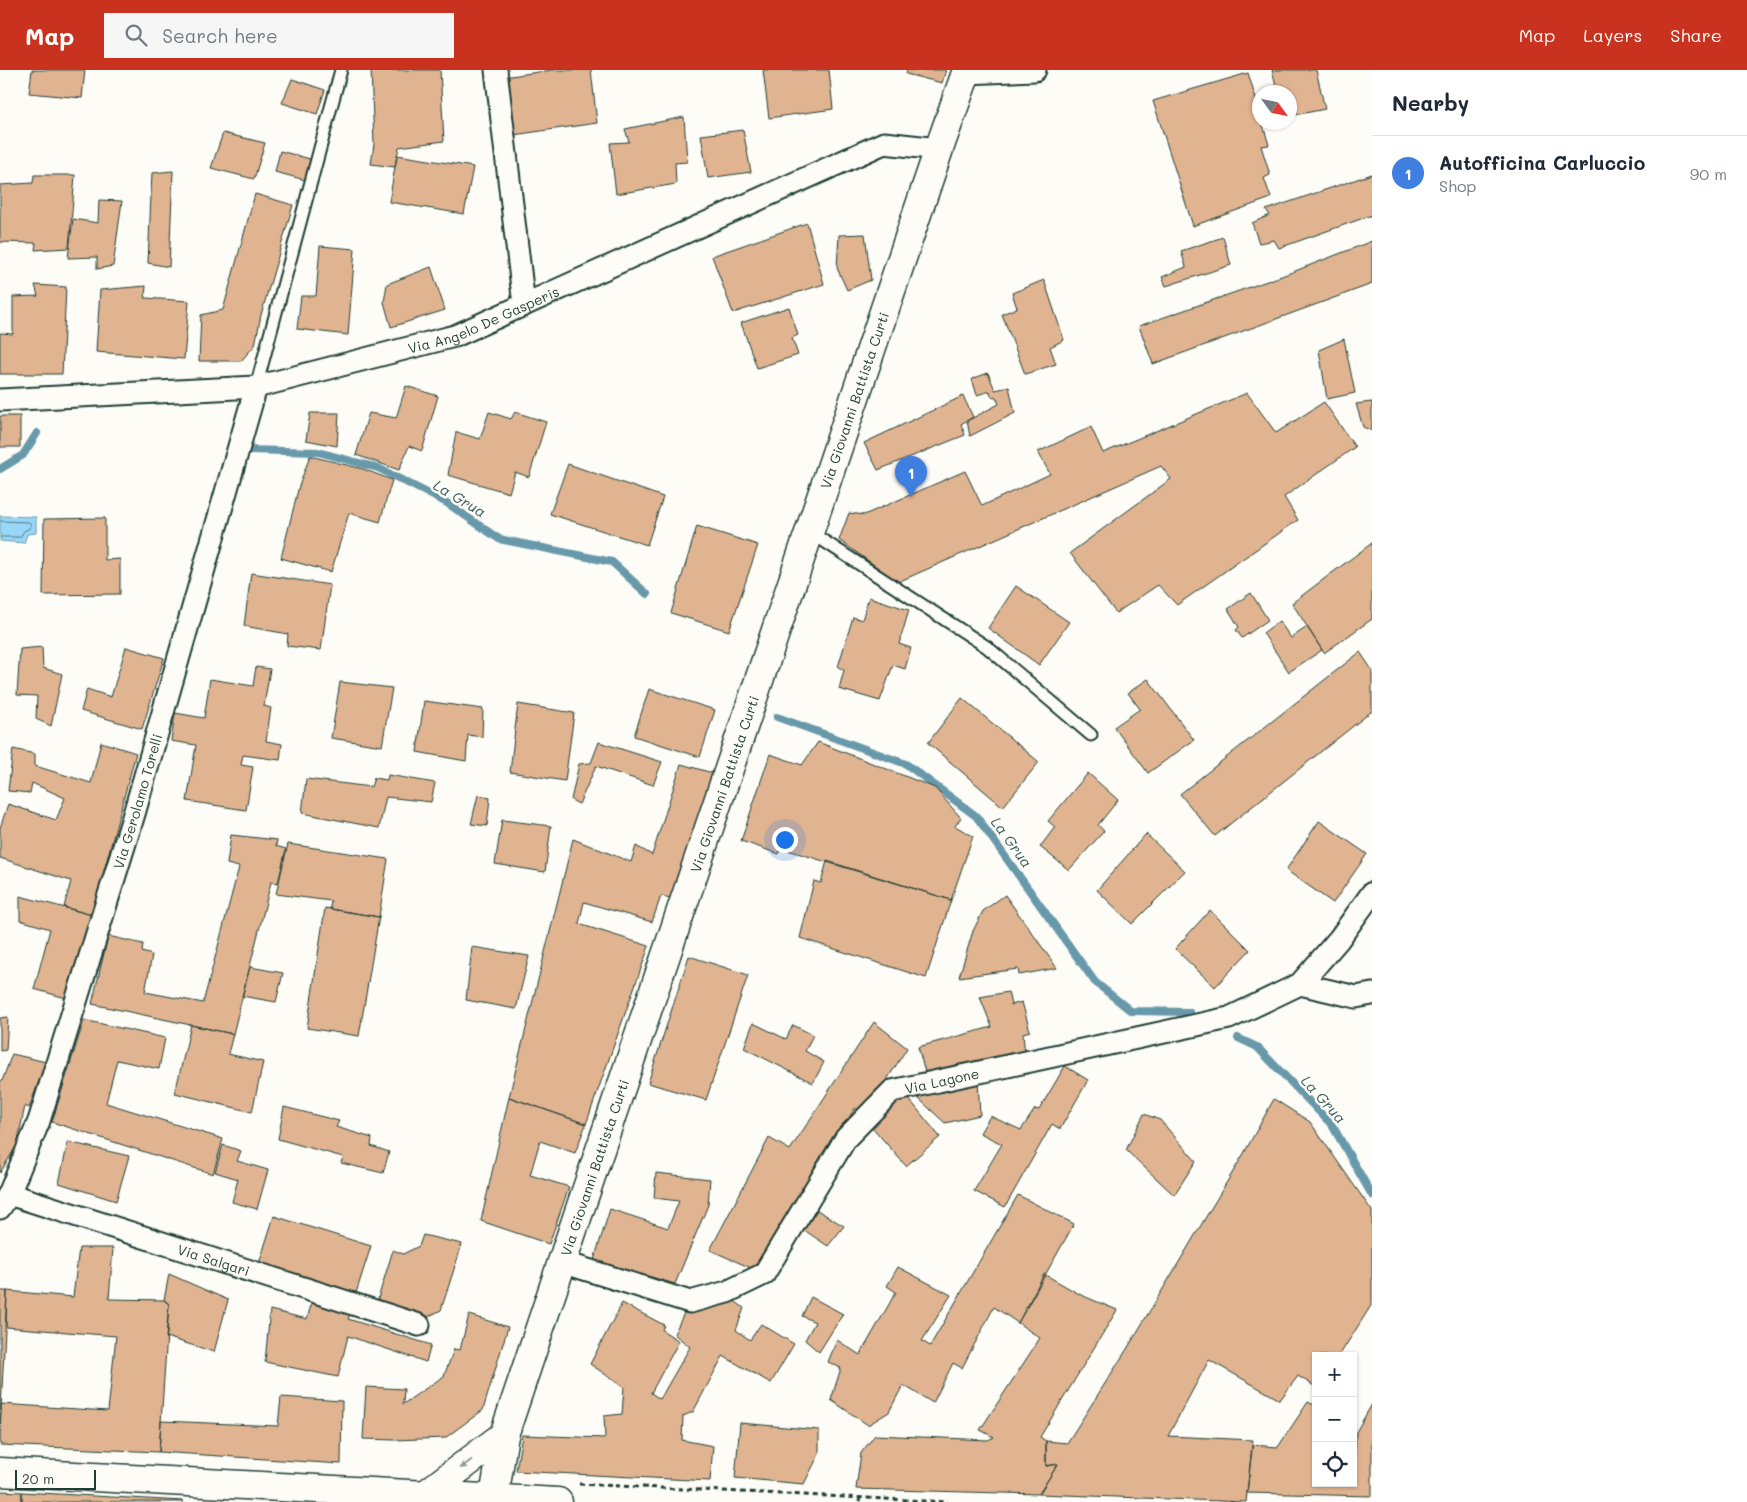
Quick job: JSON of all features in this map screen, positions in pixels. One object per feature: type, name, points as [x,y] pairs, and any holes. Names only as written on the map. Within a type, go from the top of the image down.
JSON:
[{"type":"street","points":[[496,70],[524,305]]},
{"type":"street","points":[[967,71],[1035,70]]},
{"type":"street","name":"Via Giovanni Battista Curti","points":[[494,1498],[504,1435],[939,148],[967,71]]},
{"type":"street","name":"Via Angelo De Gasperis","points":[[0,400],[256,388],[455,336],[884,143],[939,148]]},
{"type":"street","name":"Via Gerolamo Torelli","points":[[4,1201],[39,1121],[131,823],[256,388]]},
{"type":"street","name":"Via Lagone","points":[[562,1262],[690,1302],[728,1292],[764,1274],[846,1138],[892,1091],[1229,1018],[1300,984],[1339,939],[1372,893]]},
{"type":"street","points":[[1300,984],[1356,997],[1372,994]]},
{"type":"street","name":"Via Salgari","points":[[4,1201],[419,1325]]},
{"type":"street","points":[[426,1494],[504,1435]]},
{"type":"street","points":[[0,1472],[494,1498],[567,1493]]},
{"type":"lane","points":[[256,388],[341,70]]},
{"type":"lane","points":[[810,532],[986,647],[1091,735]]},
{"type":"path","points":[[567,1493],[735,1492],[860,1496],[948,1502]]},
{"type":"path","points":[[859,1502],[860,1496]]},
{"type":"water","points":[[0,516],[36,517],[36,533],[27,534],[24,543],[0,541]]},
{"type":"building","points":[[32,70],[85,70],[82,98],[29,93]]},
{"type":"building","points":[[371,70],[440,70],[444,141],[399,147],[395,167],[371,164],[374,144]]},
{"type":"building","points":[[552,70],[591,70],[597,123],[513,135],[504,77]]},
{"type":"building","points":[[763,70],[829,70],[833,109],[769,118]]},
{"type":"building","points":[[907,70],[946,70],[942,83],[906,74]]},
{"type":"building","points":[[1272,70],[1316,70],[1325,109],[1297,115],[1297,85],[1276,85]]},
{"type":"building","points":[[1248,73],[1252,86],[1252,130],[1264,130],[1269,145],[1261,146],[1270,175],[1264,178],[1271,198],[1193,226],[1153,101]]},
{"type":"building","points":[[292,79],[325,90],[317,114],[282,103]]},
{"type":"building","points":[[684,117],[687,162],[675,163],[676,184],[616,194],[610,143],[629,142],[625,129]]},
{"type":"building","points":[[743,130],[751,172],[708,178],[701,135]]},
{"type":"building","points":[[223,133],[265,143],[254,179],[211,168]]},
{"type":"building","points":[[280,151],[314,160],[309,181],[275,172]]},
{"type":"building","points":[[397,155],[473,167],[464,214],[389,202]]},
{"type":"building","points":[[173,171],[169,267],[148,263],[152,173]]},
{"type":"building","points":[[1372,174],[1372,215],[1279,248],[1274,240],[1259,243],[1252,223],[1270,215],[1266,210]]},
{"type":"building","points":[[34,175],[75,175],[69,248],[35,250],[36,243],[0,242],[0,185],[33,183]]},
{"type":"building","points":[[255,194],[293,205],[261,315],[255,345],[241,361],[199,361],[201,315],[223,310]]},
{"type":"building","points":[[99,200],[122,201],[113,266],[97,269],[97,257],[68,258],[73,219],[98,223]]},
{"type":"building","points":[[807,223],[824,284],[733,313],[712,256]]},
{"type":"building","points":[[865,234],[871,280],[847,290],[837,268],[839,235]]},
{"type":"building","points":[[1223,237],[1231,265],[1166,286],[1162,277],[1186,267],[1181,251]]},
{"type":"building","points":[[1372,241],[1372,284],[1153,364],[1139,326],[1290,273]]},
{"type":"building","points":[[320,246],[355,249],[348,335],[297,329],[301,296],[316,296]]},
{"type":"building","points":[[431,267],[445,310],[391,327],[384,302],[387,284]]},
{"type":"building","points":[[1044,280],[1064,340],[1050,347],[1056,364],[1025,374],[1002,314],[1017,308],[1012,293]]},
{"type":"building","points":[[35,285],[66,287],[62,374],[0,374],[0,333],[13,334],[13,297],[38,296]]},
{"type":"building","points":[[146,286],[145,298],[189,301],[184,359],[96,352],[100,290]]},
{"type":"building","points":[[789,307],[798,335],[792,338],[798,355],[757,368],[741,323]]},
{"type":"building","points":[[1344,339],[1355,393],[1327,399],[1319,350]]},
{"type":"building","points":[[988,373],[995,390],[1009,387],[1015,413],[970,436],[967,421],[999,404],[996,397],[991,396],[990,391],[977,395],[972,379]]},
{"type":"building","points":[[406,386],[438,396],[422,451],[409,446],[399,470],[356,455],[369,413],[396,418]]},
{"type":"building","points":[[1247,393],[1276,433],[1324,402],[1355,447],[1284,497],[1298,520],[1177,605],[1158,585],[1116,613],[1070,553],[1171,479],[1161,466],[898,582],[839,540],[849,513],[864,515],[965,471],[982,506],[1050,474],[1038,452],[1091,427],[1103,453]]},
{"type":"building","points":[[963,396],[973,417],[961,424],[965,435],[878,470],[864,443]]},
{"type":"building","points":[[1372,402],[1372,431],[1363,427],[1356,404]]},
{"type":"building","points":[[489,412],[511,419],[515,412],[546,422],[529,477],[515,472],[509,493],[448,475],[456,432],[480,439]]},
{"type":"building","points":[[310,413],[339,413],[337,446],[306,440]]},
{"type":"building","points":[[0,416],[20,416],[20,447],[0,447]]},
{"type":"building","points":[[310,456],[363,469],[392,480],[380,522],[349,513],[331,572],[281,558],[299,486]]},
{"type":"building","points":[[568,464],[663,497],[647,545],[550,514]]},
{"type":"building","points":[[105,518],[105,560],[120,559],[120,594],[43,595],[44,519]]},
{"type":"building","points":[[697,526],[758,545],[729,631],[671,613]]},
{"type":"building","points":[[1372,543],[1372,619],[1324,653],[1292,603]]},
{"type":"building","points":[[251,573],[330,585],[321,650],[287,646],[288,634],[244,626]]},
{"type":"building","points":[[1016,586],[1069,622],[1039,665],[988,628]]},
{"type":"building","points":[[1251,593],[1268,620],[1242,638],[1236,630],[1239,627],[1228,609]]},
{"type":"building","points":[[869,597],[909,610],[899,644],[911,648],[905,669],[893,665],[880,701],[839,689],[844,670],[838,667],[853,617],[862,620]]},
{"type":"building","points":[[1279,621],[1291,638],[1307,627],[1322,650],[1289,672],[1263,633]]},
{"type":"building","points":[[42,647],[43,668],[62,674],[51,726],[36,719],[37,696],[17,695],[20,649]]},
{"type":"building","points":[[126,647],[164,658],[142,729],[81,711],[87,689],[111,697]]},
{"type":"building","points":[[1360,652],[1372,670],[1372,711],[1215,836],[1180,794]]},
{"type":"building","points":[[256,667],[270,669],[264,706],[271,708],[266,741],[282,744],[280,760],[243,755],[241,765],[253,767],[246,810],[187,801],[196,745],[171,741],[175,713],[204,718],[210,679],[253,686]]},
{"type":"building","points":[[1148,679],[1194,740],[1148,773],[1114,727],[1140,709],[1128,693]]},
{"type":"building","points":[[340,682],[392,688],[382,746],[331,738]]},
{"type":"building","points":[[649,689],[715,710],[700,757],[634,736]]},
{"type":"building","points":[[962,698],[1039,762],[1003,807],[928,743]]},
{"type":"building","points":[[424,701],[483,709],[482,737],[468,735],[466,761],[417,752]]},
{"type":"building","points":[[518,704],[574,713],[565,781],[510,772]]},
{"type":"building","points":[[101,742],[136,753],[92,915],[64,907],[71,881],[0,858],[0,828],[8,804],[56,820],[65,798],[32,783],[30,793],[8,791],[13,749],[35,754],[35,766],[91,783]]},
{"type":"building","points":[[599,742],[662,762],[653,785],[596,766],[579,804],[571,800],[579,764],[591,763]]},
{"type":"building","points":[[818,742],[935,788],[961,818],[955,826],[973,836],[951,900],[781,848],[779,854],[741,841],[770,754],[802,765]]},
{"type":"building","points":[[681,764],[716,774],[671,898],[661,896],[652,922],[584,902],[579,924],[649,946],[586,1124],[509,1097],[573,839],[631,862],[636,846],[652,855]]},
{"type":"building","points":[[1088,773],[1118,800],[1098,825],[1104,831],[1069,870],[1040,847],[1055,827],[1048,821]]},
{"type":"building","points":[[388,775],[435,783],[431,802],[386,797],[379,828],[302,813],[306,779],[371,787],[374,778],[387,780]]},
{"type":"building","points":[[478,795],[490,798],[487,826],[471,824]]},
{"type":"building","points":[[502,820],[551,826],[545,872],[495,864]]},
{"type":"building","points":[[1319,821],[1367,854],[1333,903],[1286,870]]},
{"type":"building","points":[[1146,834],[1185,871],[1132,924],[1097,890]]},
{"type":"building","points":[[231,835],[277,840],[276,846],[286,849],[278,883],[271,882],[233,1034],[92,1004],[108,936],[143,944],[142,952],[152,955],[145,992],[203,1003],[239,867],[227,864]]},
{"type":"building","points":[[288,844],[388,859],[379,917],[330,909],[331,901],[276,894]]},
{"type":"building","points":[[827,861],[951,900],[926,978],[800,938],[814,881],[821,883]]},
{"type":"building","points":[[1005,895],[1057,968],[1019,975],[1018,969],[959,977],[973,931],[983,911]]},
{"type":"building","points":[[20,896],[92,915],[66,998],[34,989],[50,929],[20,920]]},
{"type":"building","points":[[325,908],[379,917],[359,1036],[307,1028]]},
{"type":"building","points":[[1210,910],[1250,950],[1215,987],[1175,949]]},
{"type":"building","points":[[472,947],[529,956],[516,1009],[466,1000]]},
{"type":"building","points":[[689,956],[748,975],[706,1100],[648,1083]]},
{"type":"building","points":[[250,967],[283,973],[276,1002],[242,996]]},
{"type":"building","points":[[1008,992],[1011,1005],[1022,1002],[1030,1031],[1023,1033],[1025,1057],[927,1079],[918,1047],[992,1027],[980,997]]},
{"type":"building","points":[[8,1017],[6,1050],[0,1051],[0,1018]]},
{"type":"building","points":[[84,1020],[165,1038],[159,1069],[117,1060],[106,1103],[223,1139],[213,1174],[52,1122]]},
{"type":"building","points":[[874,1022],[907,1048],[888,1078],[889,1086],[863,1115],[855,1108],[758,1271],[710,1250],[769,1138],[790,1150]]},
{"type":"building","points":[[753,1023],[786,1039],[793,1025],[813,1035],[805,1051],[824,1062],[813,1083],[744,1048]]},
{"type":"building","points":[[191,1025],[233,1034],[228,1054],[263,1062],[252,1112],[175,1093]]},
{"type":"building","points":[[12,1054],[46,1062],[29,1108],[25,1106],[17,1145],[0,1173],[0,1080],[2,1081]]},
{"type":"building","points":[[1065,1066],[1088,1080],[1060,1129],[1052,1124],[1005,1207],[974,1191],[1002,1144],[980,1133],[990,1116],[1021,1130],[1035,1109],[1039,1110]]},
{"type":"building","points":[[978,1081],[980,1115],[945,1123],[917,1097]]},
{"type":"building","points":[[904,1093],[940,1137],[906,1166],[872,1127]]},
{"type":"building","points":[[509,1097],[586,1124],[575,1153],[540,1141],[530,1175],[569,1187],[549,1244],[481,1221]]},
{"type":"building","points":[[1274,1099],[1310,1122],[1372,1211],[1372,1304],[1342,1352],[1312,1352],[1312,1385],[1298,1376],[1280,1400],[1209,1360],[1168,1436],[1253,1440],[1246,1502],[1039,1494],[1058,1464],[1046,1466],[1046,1441],[1067,1443],[1127,1349],[1243,1155]]},
{"type":"building","points":[[284,1107],[339,1121],[336,1127],[372,1138],[371,1146],[389,1152],[383,1173],[341,1163],[343,1157],[278,1139]]},
{"type":"building","points":[[1144,1114],[1160,1120],[1196,1161],[1174,1195],[1126,1150]]},
{"type":"building","points":[[68,1142],[129,1156],[116,1201],[59,1183]]},
{"type":"building","points":[[223,1145],[241,1151],[237,1161],[268,1170],[257,1209],[232,1202],[238,1179],[215,1172]]},
{"type":"building","points":[[656,1173],[710,1179],[708,1205],[675,1284],[594,1260],[610,1209],[668,1228],[679,1201],[654,1198]]},
{"type":"building","points":[[1018,1195],[1074,1224],[1018,1323],[994,1307],[962,1368],[953,1363],[933,1403],[903,1385],[889,1412],[868,1425],[831,1400],[841,1368],[828,1362],[837,1340],[860,1355],[896,1292],[887,1286],[898,1267],[951,1295],[922,1341],[930,1346]]},
{"type":"building","points":[[817,1210],[844,1226],[828,1246],[804,1230]]},
{"type":"building","points":[[274,1216],[371,1246],[355,1296],[258,1267]]},
{"type":"building","points":[[423,1235],[462,1244],[441,1310],[424,1319],[377,1302],[393,1250],[403,1254],[419,1246]]},
{"type":"building","points":[[79,1248],[113,1248],[109,1299],[164,1300],[169,1304],[159,1452],[0,1445],[1,1404],[108,1411],[116,1336],[6,1327],[7,1291],[73,1297]]},
{"type":"building","points":[[169,1274],[228,1300],[214,1352],[166,1337],[169,1304],[164,1300]]},
{"type":"building","points":[[1044,1274],[1081,1295],[1117,1310],[1040,1437],[1046,1441],[1046,1466],[1058,1464],[1039,1494],[856,1489],[861,1453],[875,1435],[988,1440],[994,1437],[980,1430],[1040,1338],[1018,1323]]},
{"type":"building","points":[[0,1291],[7,1291],[0,1428]]},
{"type":"building","points":[[314,1295],[353,1308],[348,1319],[431,1345],[426,1362],[348,1336],[338,1377],[265,1362],[270,1310],[307,1319]]},
{"type":"building","points":[[729,1297],[744,1308],[736,1330],[750,1340],[761,1324],[794,1344],[771,1383],[723,1356],[693,1412],[683,1416],[682,1440],[713,1446],[710,1481],[516,1471],[522,1435],[605,1438],[604,1416],[622,1414],[624,1387],[590,1364],[622,1303],[664,1325],[662,1330],[679,1341],[651,1393],[660,1399],[690,1347],[674,1334],[686,1309]]},
{"type":"building","points":[[811,1297],[843,1314],[819,1352],[805,1340],[815,1322],[802,1316]]},
{"type":"building","points":[[469,1315],[508,1327],[483,1410],[445,1438],[363,1439],[366,1387],[404,1389],[403,1404],[444,1376],[454,1349],[460,1350]]},
{"type":"building","points":[[281,1397],[342,1401],[341,1464],[159,1452],[161,1421],[278,1426]]},
{"type":"building","points":[[1308,1402],[1312,1404],[1312,1487],[1357,1487],[1357,1430],[1372,1404],[1372,1496],[1247,1493],[1252,1445],[1278,1447]]},
{"type":"building","points":[[740,1423],[819,1430],[819,1454],[804,1484],[735,1478]]},
{"type":"building","points":[[0,1491],[22,1492],[22,1502],[0,1502]]},
{"type":"building","points":[[22,1492],[183,1501],[183,1502],[22,1502]]},
{"type":"waterway","name":"La Grua","points":[[0,469],[23,455],[37,433]]},
{"type":"waterway","name":"La Grua","points":[[248,450],[318,452],[378,468],[447,503],[499,539],[612,562],[647,594]]},
{"type":"waterway","name":"La Grua","points":[[777,717],[906,764],[976,816],[1095,982],[1131,1011],[1189,1012]]},
{"type":"waterway","name":"La Grua","points":[[1238,1038],[1257,1047],[1332,1125],[1372,1195]]},
{"type":"place","name":"Autofficina Carluccio","points":[[911,497]]}]
